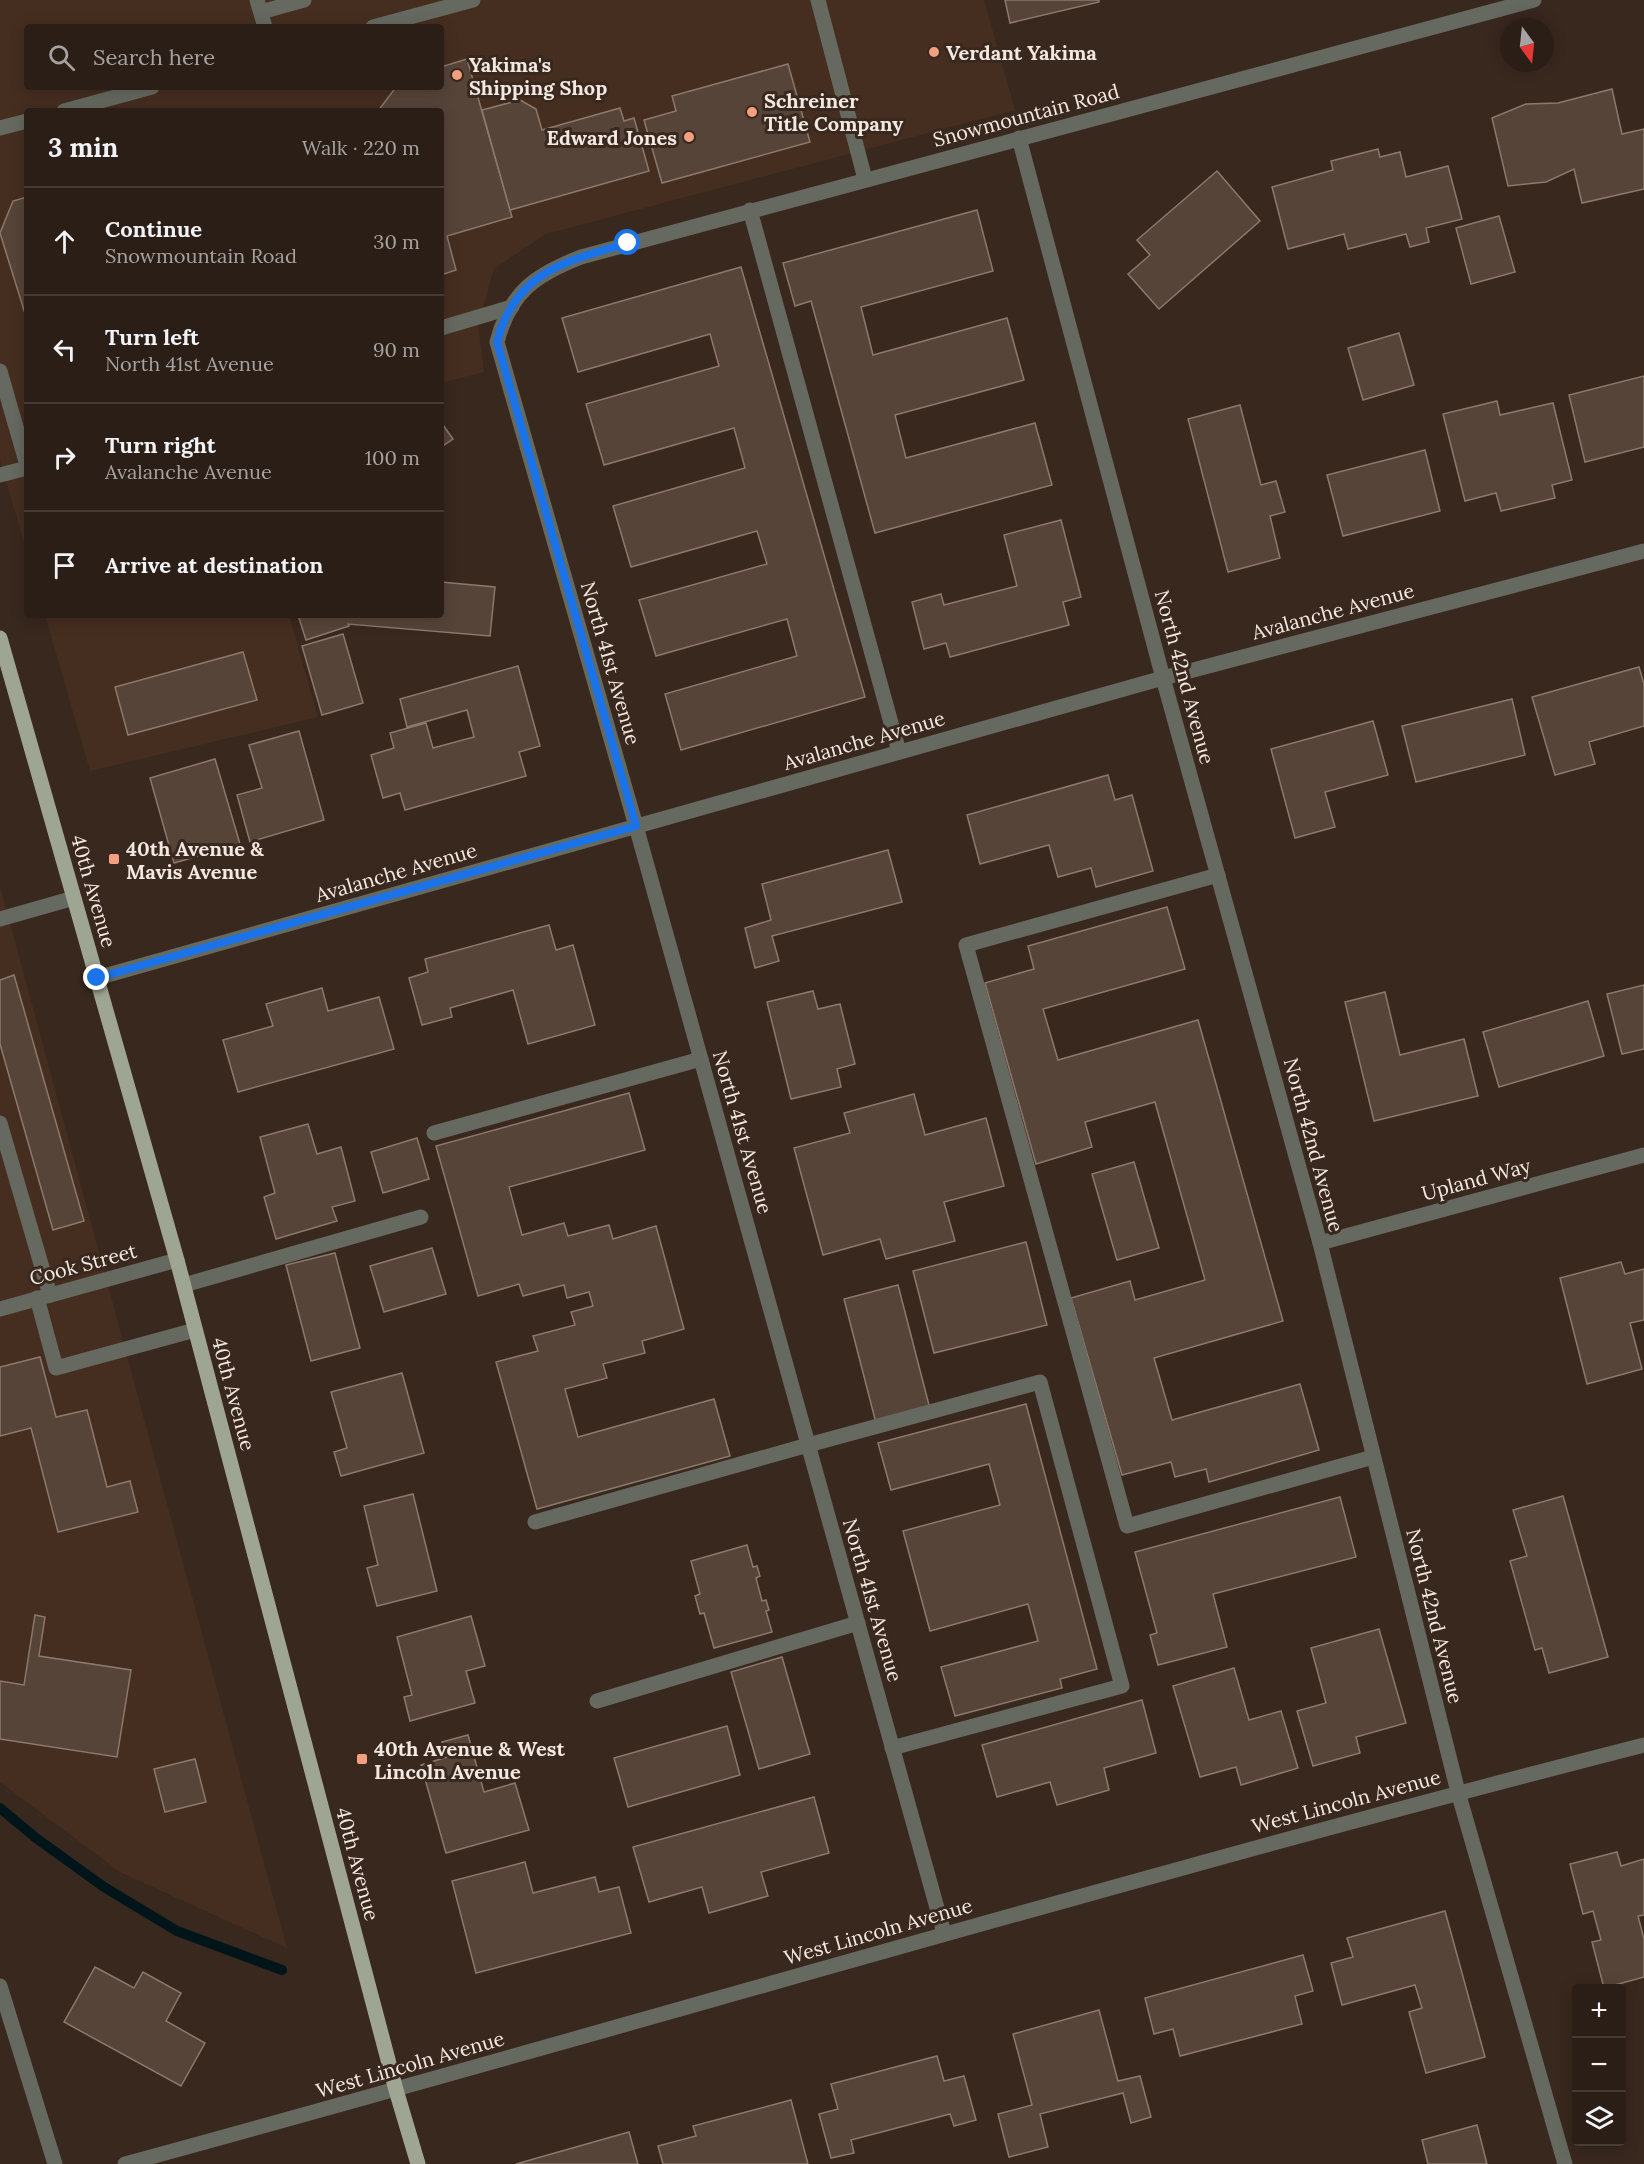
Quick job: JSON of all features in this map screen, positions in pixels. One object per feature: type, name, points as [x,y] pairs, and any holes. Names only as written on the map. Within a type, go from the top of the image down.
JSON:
[{"type":"main road","name":"40th Avenue","points":[[0,638],[177,1260],[396,2090],[418,2164]]},
{"type":"street","points":[[264,24],[259,6],[304,0]]},
{"type":"street","points":[[384,24],[472,0]]},
{"type":"street","points":[[818,0],[865,179]]},
{"type":"street","name":"Snowmountain Road","points":[[497,342],[502,324],[521,292],[553,268],[581,257],[1534,0]]},
{"type":"street","points":[[75,108],[141,90]]},
{"type":"street","points":[[0,128],[24,122]]},
{"type":"street","name":"North 42nd Avenue","points":[[1019,138],[1163,678],[1320,1243],[1458,1792],[1565,2164]]},
{"type":"street","points":[[750,210],[899,752]]},
{"type":"street","points":[[444,327],[512,307]]},
{"type":"street","name":"North 41st Avenue","points":[[497,342],[636,826],[944,1933]]},
{"type":"street","points":[[0,371],[24,455]]},
{"type":"street","points":[[0,475],[24,467]]},
{"type":"street","name":"Avalanche Avenue","points":[[97,978],[1163,678],[1644,551]]},
{"type":"street","points":[[1218,875],[966,945],[1127,1526],[1373,1457]]},
{"type":"street","points":[[0,919],[74,898]]},
{"type":"street","points":[[434,1133],[700,1059]]},
{"type":"street","points":[[0,1123],[44,1297],[56,1368],[195,1330]]},
{"type":"street","name":"Upland Way","points":[[1320,1243],[1644,1155]]},
{"type":"street","points":[[183,1285],[421,1217]]},
{"type":"street","name":"Cook Street","points":[[0,1309],[177,1260]]},
{"type":"street","points":[[535,1522],[1040,1382],[1122,1686],[892,1748]]},
{"type":"street","points":[[597,1701],[858,1623]]},
{"type":"street","name":"West Lincoln Avenue","points":[[125,2164],[396,2090],[944,1933],[1458,1792],[1644,1745]]},
{"type":"street","points":[[0,1986],[55,2164]]},
{"type":"shaded area","points":[[0,0],[984,0],[1015,110],[546,234],[494,269],[478,325],[484,372],[444,382],[444,108],[24,108],[24,543],[0,460]]},
{"type":"shaded area","points":[[46,618],[290,618],[318,717],[90,771]]},
{"type":"shaded area","points":[[0,886],[287,1948],[120,1872],[0,1782]]},
{"type":"building","points":[[1005,0],[1099,0],[1099,2],[1010,23]]},
{"type":"building","points":[[467,59],[512,217],[447,236],[456,270],[444,274],[444,108],[380,108],[394,90],[444,90],[444,66]]},
{"type":"building","points":[[788,64],[810,142],[662,183],[644,120],[676,111],[672,96]]},
{"type":"building","points":[[1612,89],[1622,134],[1644,129],[1644,189],[1582,203],[1574,169],[1546,182],[1508,186],[1492,118],[1526,104],[1558,103]]},
{"type":"building","points":[[520,100],[536,109],[542,130],[620,108],[624,121],[634,118],[649,171],[510,210],[482,110]]},
{"type":"building","points":[[1378,149],[1380,157],[1400,152],[1406,177],[1448,166],[1462,219],[1426,228],[1429,242],[1410,247],[1406,234],[1348,249],[1344,234],[1288,249],[1272,187],[1333,170],[1331,161]]},
{"type":"building","points":[[1217,171],[1260,221],[1159,309],[1128,274],[1150,255],[1137,240]]},
{"type":"building","points":[[24,198],[24,310],[0,233],[13,201]]},
{"type":"building","points":[[977,210],[993,271],[861,307],[873,355],[1007,318],[1024,380],[895,415],[906,458],[1035,423],[1052,485],[875,533],[811,301],[795,306],[783,263]]},
{"type":"building","points":[[1499,216],[1515,272],[1471,284],[1456,228]]},
{"type":"building","points":[[741,267],[865,697],[681,750],[665,694],[797,656],[787,619],[656,656],[639,600],[767,564],[757,531],[631,567],[613,506],[745,468],[734,428],[604,465],[586,404],[719,366],[710,334],[578,372],[562,318]]},
{"type":"building","points":[[1399,333],[1414,385],[1363,400],[1348,348]]},
{"type":"building","points":[[1644,376],[1644,447],[1585,462],[1569,395]]},
{"type":"building","points":[[1497,401],[1500,415],[1553,403],[1572,480],[1552,485],[1555,498],[1501,511],[1496,493],[1465,501],[1443,414]]},
{"type":"building","points":[[1240,405],[1261,485],[1276,481],[1285,512],[1270,516],[1280,558],[1228,572],[1188,419]]},
{"type":"building","points":[[444,426],[453,439],[444,445]]},
{"type":"building","points":[[1425,450],[1440,511],[1343,536],[1327,475]]},
{"type":"building","points":[[1061,520],[1081,597],[1063,602],[1069,625],[950,657],[946,643],[924,649],[912,602],[941,594],[944,605],[1017,586],[1004,535]]},
{"type":"building","points":[[444,582],[495,587],[490,636],[348,624],[349,626],[306,640],[299,618],[444,618]]},
{"type":"building","points":[[343,634],[363,703],[322,715],[302,646]]},
{"type":"building","points":[[243,652],[257,700],[128,735],[115,687]]},
{"type":"building","points":[[518,666],[540,746],[519,752],[526,776],[405,810],[400,793],[383,798],[371,755],[394,748],[390,733],[426,723],[433,748],[474,737],[467,710],[407,727],[400,699]]},
{"type":"building","points":[[1639,667],[1644,684],[1644,726],[1589,742],[1595,764],[1555,775],[1532,697]]},
{"type":"building","points":[[1512,699],[1525,755],[1416,782],[1402,726]]},
{"type":"building","points":[[1373,721],[1388,775],[1325,792],[1335,827],[1295,838],[1271,749]]},
{"type":"building","points":[[299,731],[324,820],[250,842],[237,795],[262,788],[249,745]]},
{"type":"building","points":[[215,759],[240,844],[174,863],[150,778]]},
{"type":"building","points":[[1108,775],[1115,800],[1132,795],[1153,871],[1096,887],[1091,868],[1058,877],[1049,845],[980,864],[967,815]]},
{"type":"building","points":[[888,850],[902,902],[772,936],[779,961],[755,968],[745,928],[771,920],[762,884]]},
{"type":"building","points":[[1167,907],[1185,969],[1043,1009],[1058,1060],[1198,1020],[1283,1321],[1154,1358],[1172,1420],[1300,1384],[1319,1450],[1209,1482],[1206,1469],[1175,1477],[1171,1462],[1122,1475],[1071,1298],[1130,1281],[1135,1300],[1205,1280],[1155,1102],[1085,1122],[1092,1147],[1036,1164],[985,983],[1034,969],[1028,946]]},
{"type":"building","points":[[549,925],[556,950],[573,945],[595,1025],[528,1044],[513,990],[450,1008],[452,1017],[422,1025],[409,978],[428,972],[425,959]]},
{"type":"building","points":[[14,975],[84,1221],[53,1230],[0,1044],[0,980]]},
{"type":"building","points":[[1644,985],[1644,1049],[1622,1054],[1607,994]]},
{"type":"building","points":[[322,988],[328,1011],[379,997],[394,1049],[238,1092],[223,1040],[273,1026],[266,1004]]},
{"type":"building","points":[[813,991],[818,1009],[840,1004],[855,1064],[837,1069],[841,1087],[791,1099],[767,1002]]},
{"type":"building","points":[[1385,992],[1400,1055],[1464,1039],[1478,1096],[1374,1121],[1345,1002]]},
{"type":"building","points":[[1588,1001],[1604,1056],[1499,1087],[1483,1032]]},
{"type":"building","points":[[629,1093],[645,1150],[509,1187],[522,1235],[564,1223],[568,1236],[609,1225],[613,1239],[656,1226],[684,1329],[642,1341],[645,1353],[603,1364],[607,1378],[565,1389],[578,1437],[714,1399],[730,1456],[537,1509],[496,1362],[538,1351],[533,1336],[575,1325],[571,1312],[593,1306],[589,1292],[567,1298],[564,1285],[523,1296],[519,1284],[478,1296],[436,1146]]},
{"type":"building","points":[[914,1094],[925,1135],[986,1118],[1004,1186],[944,1202],[955,1241],[886,1259],[880,1239],[823,1255],[794,1148],[850,1133],[844,1113]]},
{"type":"building","points":[[308,1124],[317,1154],[341,1147],[355,1201],[332,1207],[337,1221],[276,1239],[264,1197],[275,1193],[260,1137]]},
{"type":"building","points":[[417,1138],[429,1179],[383,1193],[371,1152]]},
{"type":"building","points":[[1134,1162],[1159,1248],[1117,1260],[1092,1174]]},
{"type":"building","points":[[1026,1242],[1047,1325],[934,1353],[913,1271]]},
{"type":"building","points":[[432,1248],[446,1294],[384,1312],[370,1266]]},
{"type":"building","points":[[335,1253],[360,1348],[311,1361],[286,1265]]},
{"type":"building","points":[[1621,1262],[1625,1274],[1644,1269],[1644,1320],[1630,1323],[1642,1369],[1587,1384],[1560,1278]]},
{"type":"building","points":[[898,1285],[930,1409],[876,1423],[844,1299]]},
{"type":"building","points":[[40,1357],[56,1417],[87,1410],[107,1487],[130,1481],[138,1512],[58,1532],[31,1428],[0,1436],[0,1367]]},
{"type":"building","points":[[402,1373],[424,1453],[341,1476],[334,1452],[347,1448],[331,1392]]},
{"type":"building","points":[[1026,1404],[1097,1669],[1060,1679],[1062,1688],[955,1716],[941,1667],[1038,1641],[1028,1604],[930,1631],[903,1531],[1000,1505],[989,1464],[891,1490],[878,1443]]},
{"type":"building","points":[[413,1494],[437,1591],[377,1606],[367,1568],[378,1565],[364,1506]]},
{"type":"building","points":[[1563,1496],[1608,1657],[1549,1673],[1542,1648],[1535,1650],[1510,1561],[1527,1556],[1513,1510]]},
{"type":"building","points":[[1340,1497],[1356,1557],[1213,1594],[1227,1647],[1158,1665],[1150,1635],[1157,1633],[1135,1552]]},
{"type":"building","points":[[747,1545],[753,1567],[757,1566],[760,1576],[756,1578],[762,1601],[766,1600],[769,1610],[766,1611],[772,1632],[714,1648],[704,1613],[700,1614],[695,1596],[700,1594],[691,1561]]},
{"type":"building","points":[[35,1615],[45,1617],[39,1656],[131,1670],[117,1757],[0,1739],[0,1681],[24,1685]]},
{"type":"building","points":[[471,1616],[485,1666],[466,1671],[475,1703],[410,1721],[404,1697],[412,1695],[397,1637]]},
{"type":"building","points":[[1379,1629],[1406,1723],[1356,1737],[1360,1753],[1313,1766],[1297,1711],[1326,1703],[1311,1648]]},
{"type":"building","points":[[782,1657],[810,1754],[759,1769],[731,1672]]},
{"type":"building","points":[[1234,1668],[1249,1720],[1281,1711],[1298,1768],[1241,1785],[1236,1767],[1200,1777],[1173,1686]]},
{"type":"building","points":[[1142,1700],[1156,1753],[1104,1768],[1109,1790],[1057,1805],[1050,1782],[997,1797],[982,1745]]},
{"type":"building","points":[[727,1726],[740,1775],[628,1807],[614,1758]]},
{"type":"building","points":[[468,1735],[484,1792],[515,1783],[529,1830],[446,1853],[421,1765],[447,1757],[442,1742]]},
{"type":"building","points":[[195,1759],[206,1802],[165,1812],[154,1769]]},
{"type":"building","points":[[814,1797],[829,1853],[761,1872],[768,1896],[709,1913],[702,1887],[649,1902],[633,1847]]},
{"type":"building","points":[[1617,1852],[1621,1866],[1644,1859],[1644,1915],[1638,1916],[1644,1939],[1644,1977],[1619,1984],[1603,1984],[1592,1942],[1601,1940],[1593,1911],[1583,1914],[1570,1864]]},
{"type":"building","points":[[525,1862],[533,1893],[595,1877],[599,1892],[619,1887],[631,1933],[476,1973],[452,1881]]},
{"type":"building","points":[[1445,1911],[1485,2057],[1426,2073],[1409,2012],[1422,2008],[1415,1985],[1342,2005],[1331,1963],[1353,1957],[1347,1938]]},
{"type":"building","points":[[1303,1955],[1313,1991],[1295,1996],[1302,2024],[1180,2056],[1173,2029],[1154,2034],[1145,1998]]},
{"type":"building","points":[[95,1967],[134,1988],[143,1972],[181,1993],[166,2021],[205,2043],[181,2086],[64,2022]]},
{"type":"building","points":[[1099,2010],[1118,2081],[1140,2076],[1151,2117],[1131,2123],[1123,2093],[1040,2114],[1048,2147],[1009,2157],[998,2114],[1032,2105],[1013,2034]]},
{"type":"building","points":[[937,2056],[944,2081],[964,2076],[976,2120],[954,2126],[950,2114],[851,2140],[854,2153],[831,2158],[819,2114],[838,2109],[831,2084]]},
{"type":"building","points":[[791,2100],[808,2164],[663,2164],[658,2146],[696,2136],[693,2126]]},
{"type":"building","points":[[1477,2125],[1487,2164],[1428,2164],[1422,2140]]},
{"type":"building","points":[[629,2132],[638,2164],[516,2164]]},
{"type":"waterway","points":[[0,1808],[36,1838],[104,1887],[177,1931],[282,1970]]},
{"type":"place","name":"Verdant Yakima","points":[[934,52]]},
{"type":"place","name":"Yakima's Shipping Shop","points":[[457,75]]},
{"type":"place","name":"Schreiner Title Company","points":[[752,112]]},
{"type":"place","name":"Edward Jones","points":[[689,137]]},
{"type":"place","name":"40th Avenue & Mavis Avenue","points":[[114,859]]},
{"type":"place","name":"40th Avenue & West Lincoln Avenue","points":[[362,1759]]},
{"type":"route","points":[[97,978],[636,826],[497,342],[502,324],[521,292],[530,283],[553,268],[628,243]]}]
